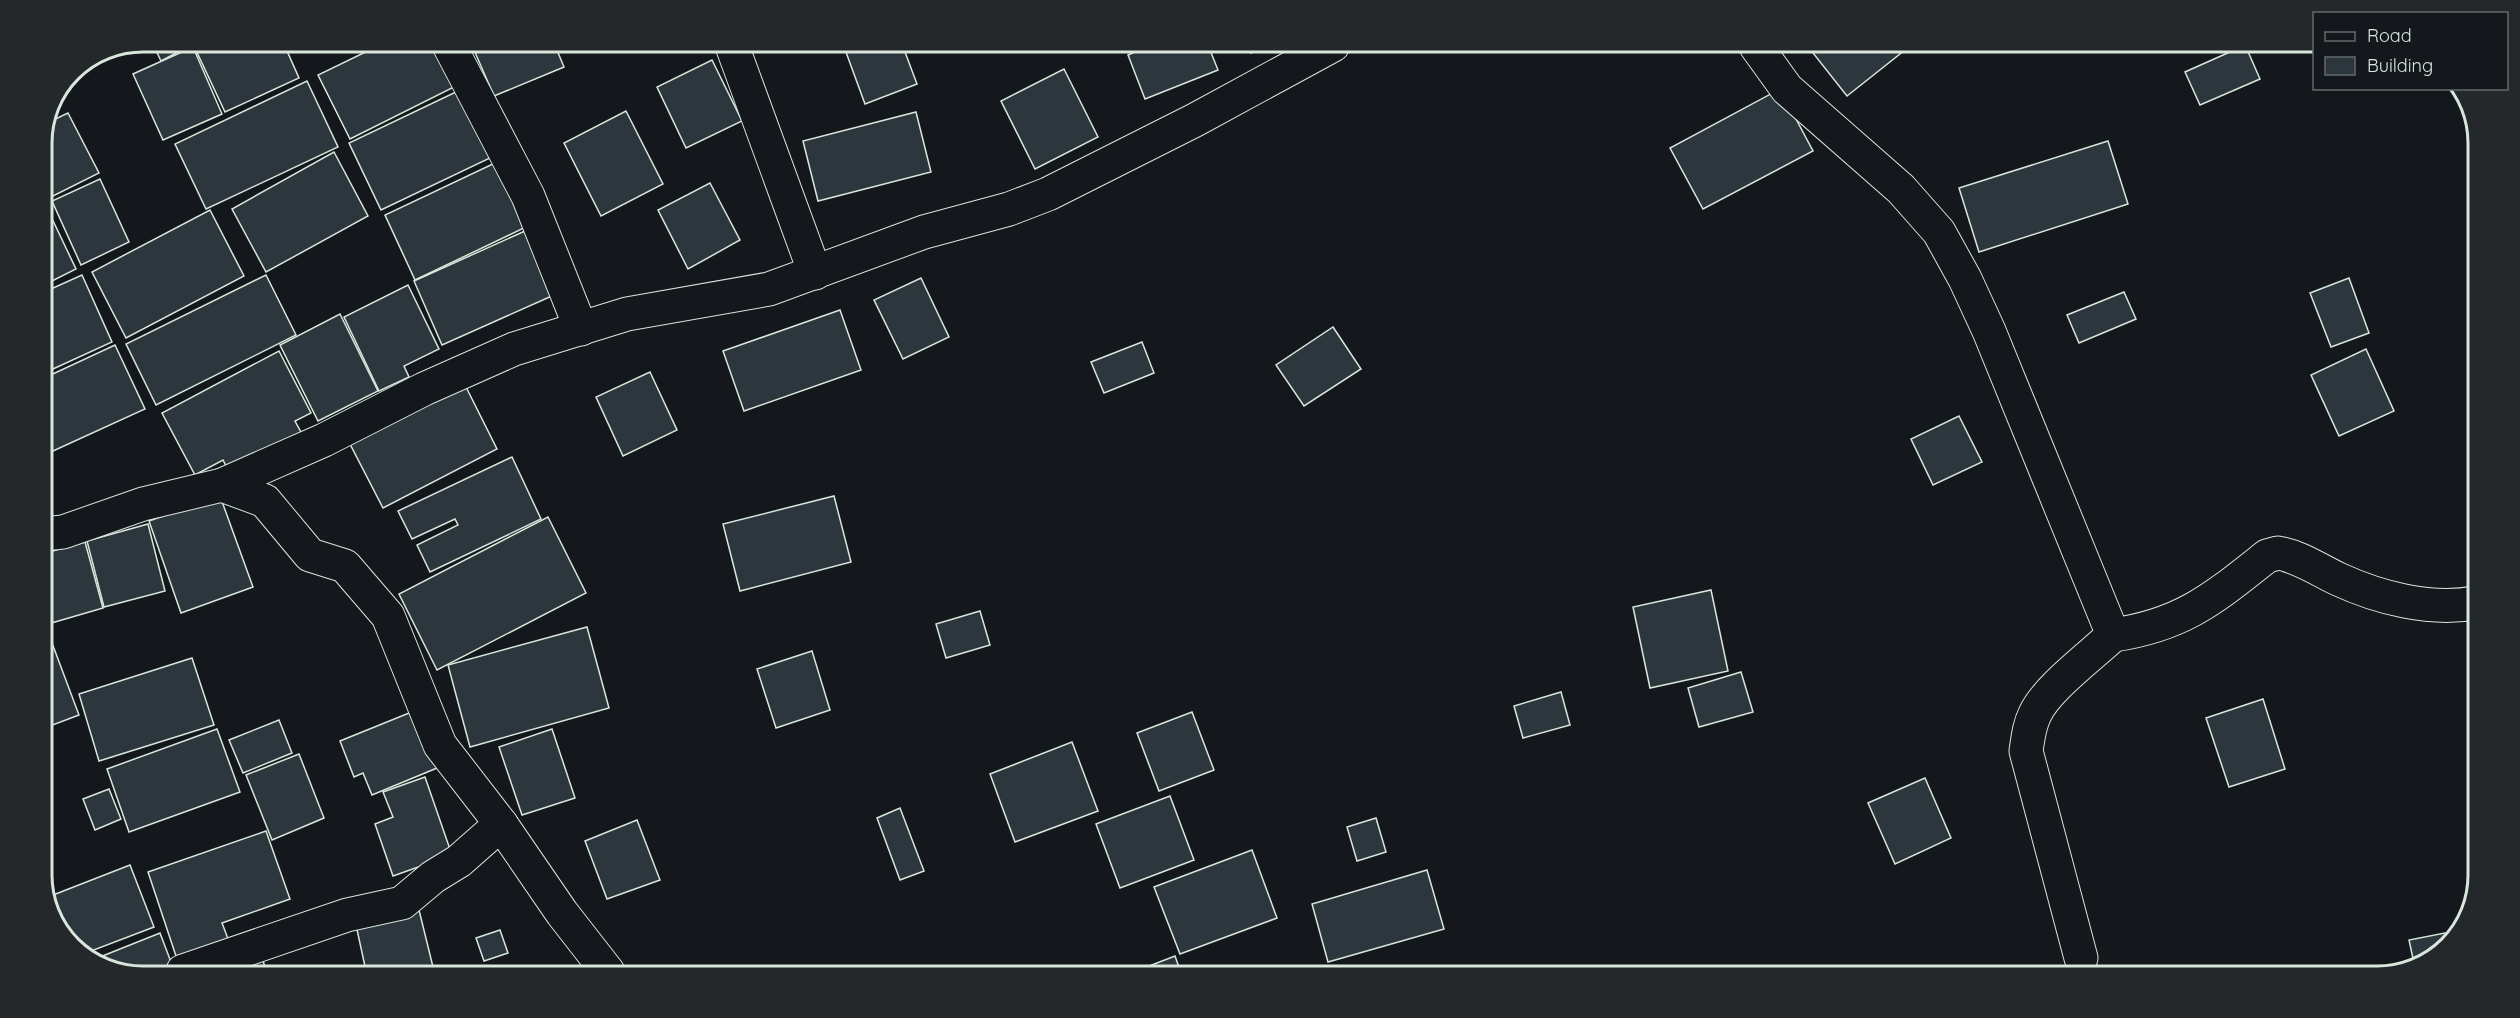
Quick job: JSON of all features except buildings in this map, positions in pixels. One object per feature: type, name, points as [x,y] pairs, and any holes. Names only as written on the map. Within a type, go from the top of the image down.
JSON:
[{"type":"street","points":[[453,53],[528,196],[581,329]]},
{"type":"street","points":[[734,53],[815,273]]},
{"type":"street","points":[[53,533],[63,532],[143,504],[222,485],[324,440],[424,389],[514,349],[627,314],[769,289],[924,232],[1009,209],[1048,194],[1195,120],[1319,53]]},
{"type":"street","points":[[1761,53],[1787,89],[1901,189],[1939,232],[1965,279],[1989,331],[2114,635]]},
{"type":"street","points":[[222,485],[265,501],[310,555],[345,566],[388,616],[440,745],[501,824],[562,913],[603,966]]},
{"type":"street","points":[[2081,958],[2026,750],[2029,729],[2036,712],[2050,693],[2114,635],[2140,631],[2178,619],[2212,600],[2267,556],[2278,552],[2352,585],[2385,596],[2445,606],[2468,604]]},
{"type":"street","points":[[198,966],[347,915],[402,903],[433,877],[459,861],[501,824]]}]
